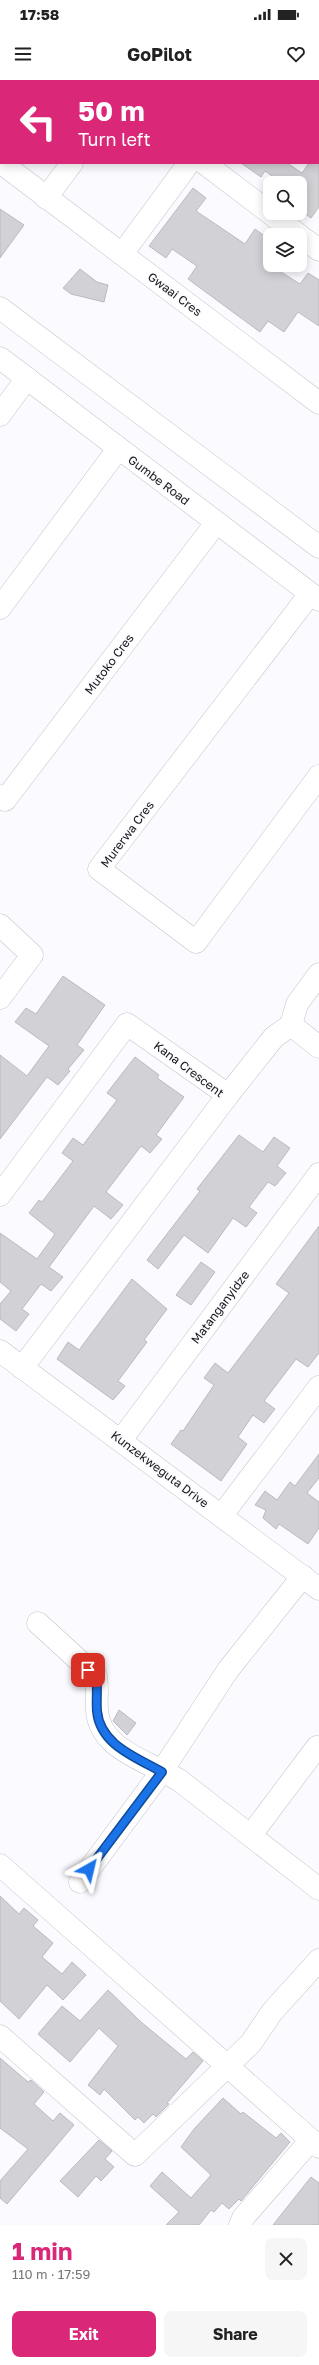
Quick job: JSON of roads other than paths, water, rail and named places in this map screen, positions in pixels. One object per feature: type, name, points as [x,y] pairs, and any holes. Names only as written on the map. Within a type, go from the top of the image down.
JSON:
[{"type":"street","name":"Gwaai Cres","points":[[3,164],[319,403]]},
{"type":"street","points":[[46,198],[71,164]]},
{"type":"street","points":[[122,254],[188,164]]},
{"type":"street","points":[[205,164],[291,228]]},
{"type":"street","points":[[307,241],[319,250]]},
{"type":"street","points":[[0,308],[319,548]]},
{"type":"street","name":"Gumbe Road","points":[[0,358],[118,450],[315,597]]},
{"type":"street","points":[[0,415],[27,378]]},
{"type":"street","points":[[0,608],[118,450]]},
{"type":"street","name":"Mutoko Cres","points":[[0,796],[5,800],[216,523]]},
{"type":"street","name":"Murerwa Cres","points":[[315,597],[99,869],[196,942],[319,776]]},
{"type":"street","points":[[0,925],[32,955],[0,998]]},
{"type":"street","points":[[228,1095],[274,1036],[290,1026],[297,1004],[319,974]]},
{"type":"street","name":"Kana Crescent","points":[[0,1194],[127,1024],[228,1095],[22,1368]]},
{"type":"street","points":[[290,1026],[319,1047]]},
{"type":"street","name":"Matanganyidze","points":[[121,1440],[319,1174]]},
{"type":"street","name":"Kunzekweguta Drive","points":[[0,1351],[314,1584]]},
{"type":"street","points":[[222,1515],[319,1387]]},
{"type":"street","points":[[80,1882],[162,1772],[228,1670],[314,1584]]},
{"type":"street","points":[[38,1623],[96,1676],[97,1712],[102,1730],[117,1747],[179,1780],[319,1889]]},
{"type":"street","points":[[251,1835],[318,1746]]},
{"type":"street","points":[[0,1865],[315,2144],[243,2218],[240,2225]]},
{"type":"street","points":[[0,2036],[135,2155],[228,2068],[251,2043],[272,2012],[319,1960]]}]
